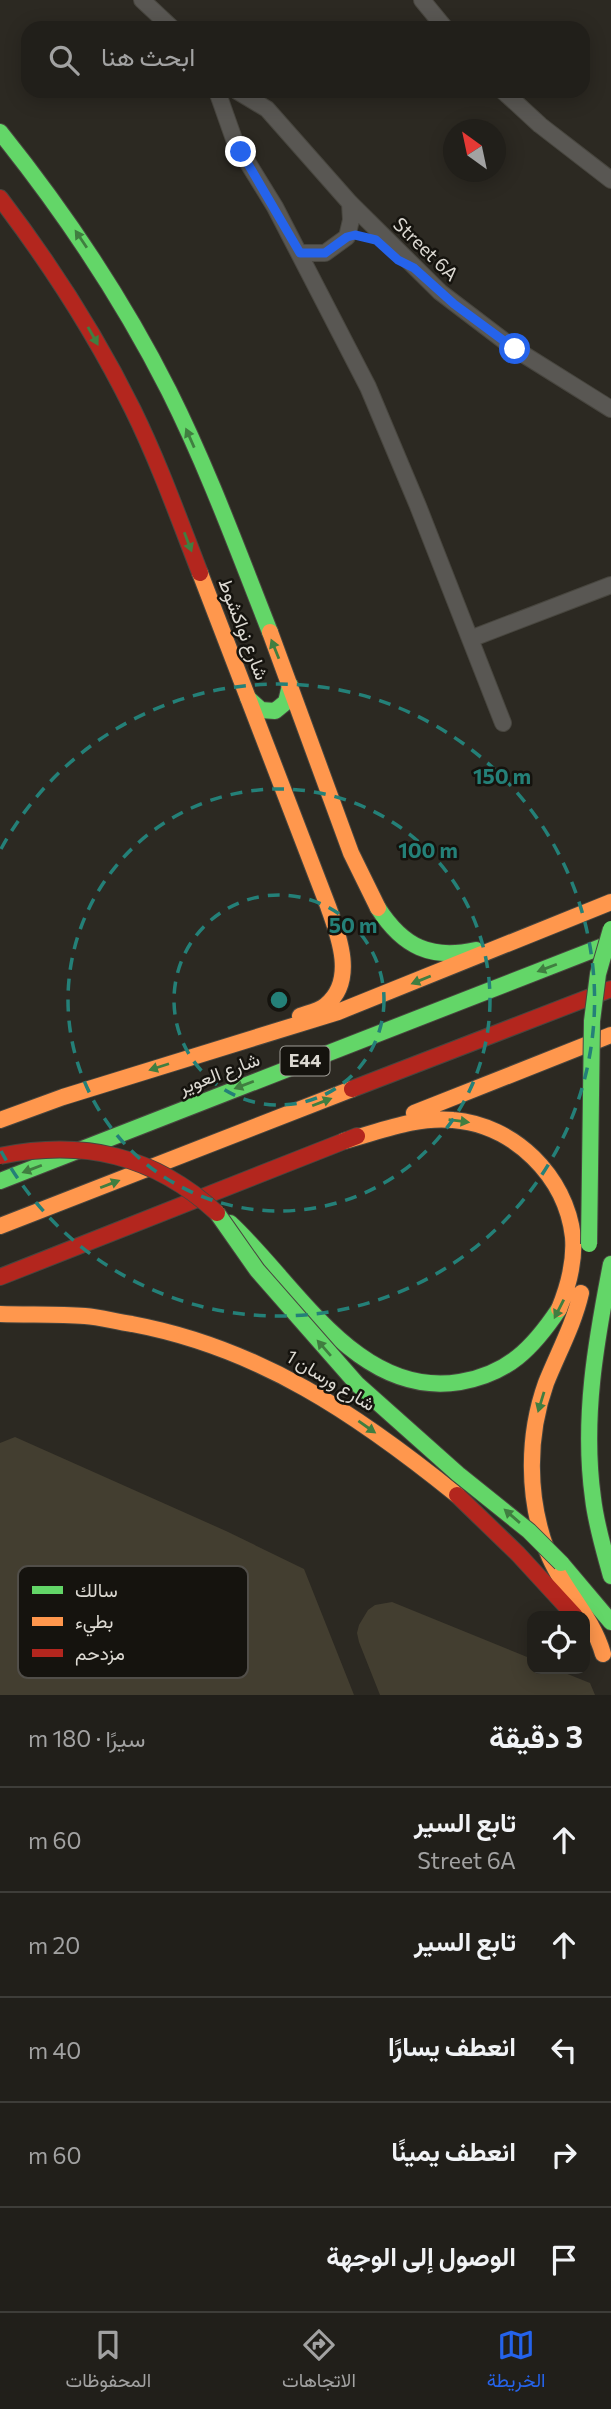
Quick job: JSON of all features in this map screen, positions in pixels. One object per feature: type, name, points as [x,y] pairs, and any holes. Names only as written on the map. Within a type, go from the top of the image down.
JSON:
[{"type":"main road","name":"شارع نواكشوط","points":[[0,132],[30,168],[82,240],[129,316],[165,383],[206,476],[290,685],[355,864],[385,919],[401,937],[421,950],[444,956],[464,953],[552,925]]},
{"type":"main road","name":"شارع نواكشوط","points":[[0,198],[41,252],[90,330],[133,411],[170,495],[341,944],[344,961],[342,977],[327,1004],[232,1043]]},
{"type":"main road","points":[[248,698],[261,711],[279,710],[290,695],[290,685]]},
{"type":"main road","points":[[0,1120],[62,1097],[232,1043],[304,1024],[374,999],[611,902]]},
{"type":"main road","points":[[607,1659],[596,1632],[567,1590],[547,1550],[534,1495],[532,1464],[538,1411],[577,1310],[589,1244],[594,984],[601,954],[611,929]]},
{"type":"main road","name":"شارع العوير","points":[[0,1181],[611,943]]},
{"type":"main road","name":"E44","points":[[0,1226],[611,989]]},
{"type":"main road","points":[[0,1277],[611,1035]]},
{"type":"main road","points":[[0,1156],[25,1150],[67,1147],[109,1152],[149,1167],[185,1186],[247,1238],[336,1335],[383,1371],[410,1381],[437,1385],[455,1384],[489,1375],[514,1362],[540,1339],[560,1311],[571,1278],[574,1244],[571,1219],[565,1200],[550,1173],[529,1150],[503,1133],[474,1123],[443,1119],[412,1123],[344,1141]]},
{"type":"main road","points":[[217,1213],[257,1270],[356,1384],[458,1474],[529,1531],[561,1563],[611,1622]]},
{"type":"main road","points":[[611,1264],[593,1357],[588,1449],[597,1527],[611,1576]]},
{"type":"main road","name":"شارع ورسان 1","points":[[0,1314],[59,1314],[134,1323],[221,1347],[291,1378],[348,1413],[444,1485],[505,1539],[570,1611]]},
{"type":"main road","points":[[590,1635],[607,1659]]},
{"type":"street","points":[[142,0],[164,21]]},
{"type":"street","points":[[422,0],[439,21]]},
{"type":"street","points":[[219,98],[235,142],[300,253],[368,387],[397,453],[503,723]]},
{"type":"street","name":"Street 6A","points":[[250,98],[272,114],[349,203],[454,304],[515,349],[611,409]]},
{"type":"street","points":[[511,98],[540,125],[611,180]]},
{"type":"street","points":[[226,120],[240,105],[256,101]]},
{"type":"street","points":[[347,237],[351,220],[349,203]]},
{"type":"street","points":[[300,253],[325,253],[347,237],[362,235],[376,240],[398,260],[414,268]]},
{"type":"street","points":[[325,253],[322,276],[337,308],[340,321],[338,328]]},
{"type":"street","points":[[470,639],[611,585]]},
{"type":"building","points":[[15,1437],[226,1531],[304,1569],[354,1695],[0,1695],[0,1443]]},
{"type":"building","points":[[392,1602],[527,1657],[527,1674],[568,1674],[590,1683],[595,1695],[380,1695],[357,1633],[368,1610],[375,1605]]},
{"type":"traffic: fast","points":[[0,132],[91,257],[151,356],[197,450],[270,632]]},
{"type":"traffic: fast","points":[[248,698],[261,710],[275,711],[286,702],[290,685]]},
{"type":"traffic: fast","points":[[378,908],[398,932],[420,947],[445,953],[476,950]]},
{"type":"traffic: fast","points":[[589,1244],[592,1021],[598,974],[611,929]]},
{"type":"traffic: fast","points":[[0,1181],[611,943]]},
{"type":"traffic: fast","points":[[217,1213],[257,1270],[357,1384],[458,1474],[529,1531],[561,1563]]},
{"type":"traffic: fast","points":[[230,1223],[304,1304],[359,1355],[390,1373],[423,1383],[460,1382],[506,1366],[529,1347],[559,1309]]},
{"type":"traffic: fast","points":[[611,1264],[592,1380],[589,1439],[594,1508],[611,1576]]},
{"type":"traffic: fast","points":[[561,1563],[611,1622]]},
{"type":"traffic: slow","points":[[200,573],[328,906],[340,944],[343,971],[341,984],[335,995],[323,1007],[300,1016]]},
{"type":"traffic: slow","points":[[270,632],[351,853],[378,908]]},
{"type":"traffic: slow","points":[[0,1120],[63,1097],[338,1012],[611,902]]},
{"type":"traffic: slow","points":[[414,1113],[611,1035]]},
{"type":"traffic: slow","points":[[0,1226],[352,1089]]},
{"type":"traffic: slow","points":[[344,1141],[398,1126],[439,1119],[475,1124],[516,1143],[548,1174],[568,1215],[573,1237],[573,1256],[559,1309]]},
{"type":"traffic: slow","points":[[581,1293],[540,1403],[533,1445],[533,1488],[540,1530],[547,1551],[592,1627],[603,1654]]},
{"type":"traffic: slow","points":[[0,1314],[97,1317],[179,1335],[223,1350],[305,1388],[344,1412],[457,1495]]},
{"type":"traffic: jam","points":[[0,198],[72,301],[119,382],[151,450],[200,573]]},
{"type":"traffic: jam","points":[[352,1089],[611,989]]},
{"type":"traffic: jam","points":[[0,1277],[357,1136]]},
{"type":"traffic: jam","points":[[0,1156],[60,1150],[116,1156],[168,1177],[217,1213]]},
{"type":"traffic: jam","points":[[457,1495],[518,1554],[570,1611]]},
{"type":"route","points":[[241,152],[300,253],[319,255],[347,237],[355,235],[376,240],[398,260],[414,268],[484,328],[515,349]]}]
